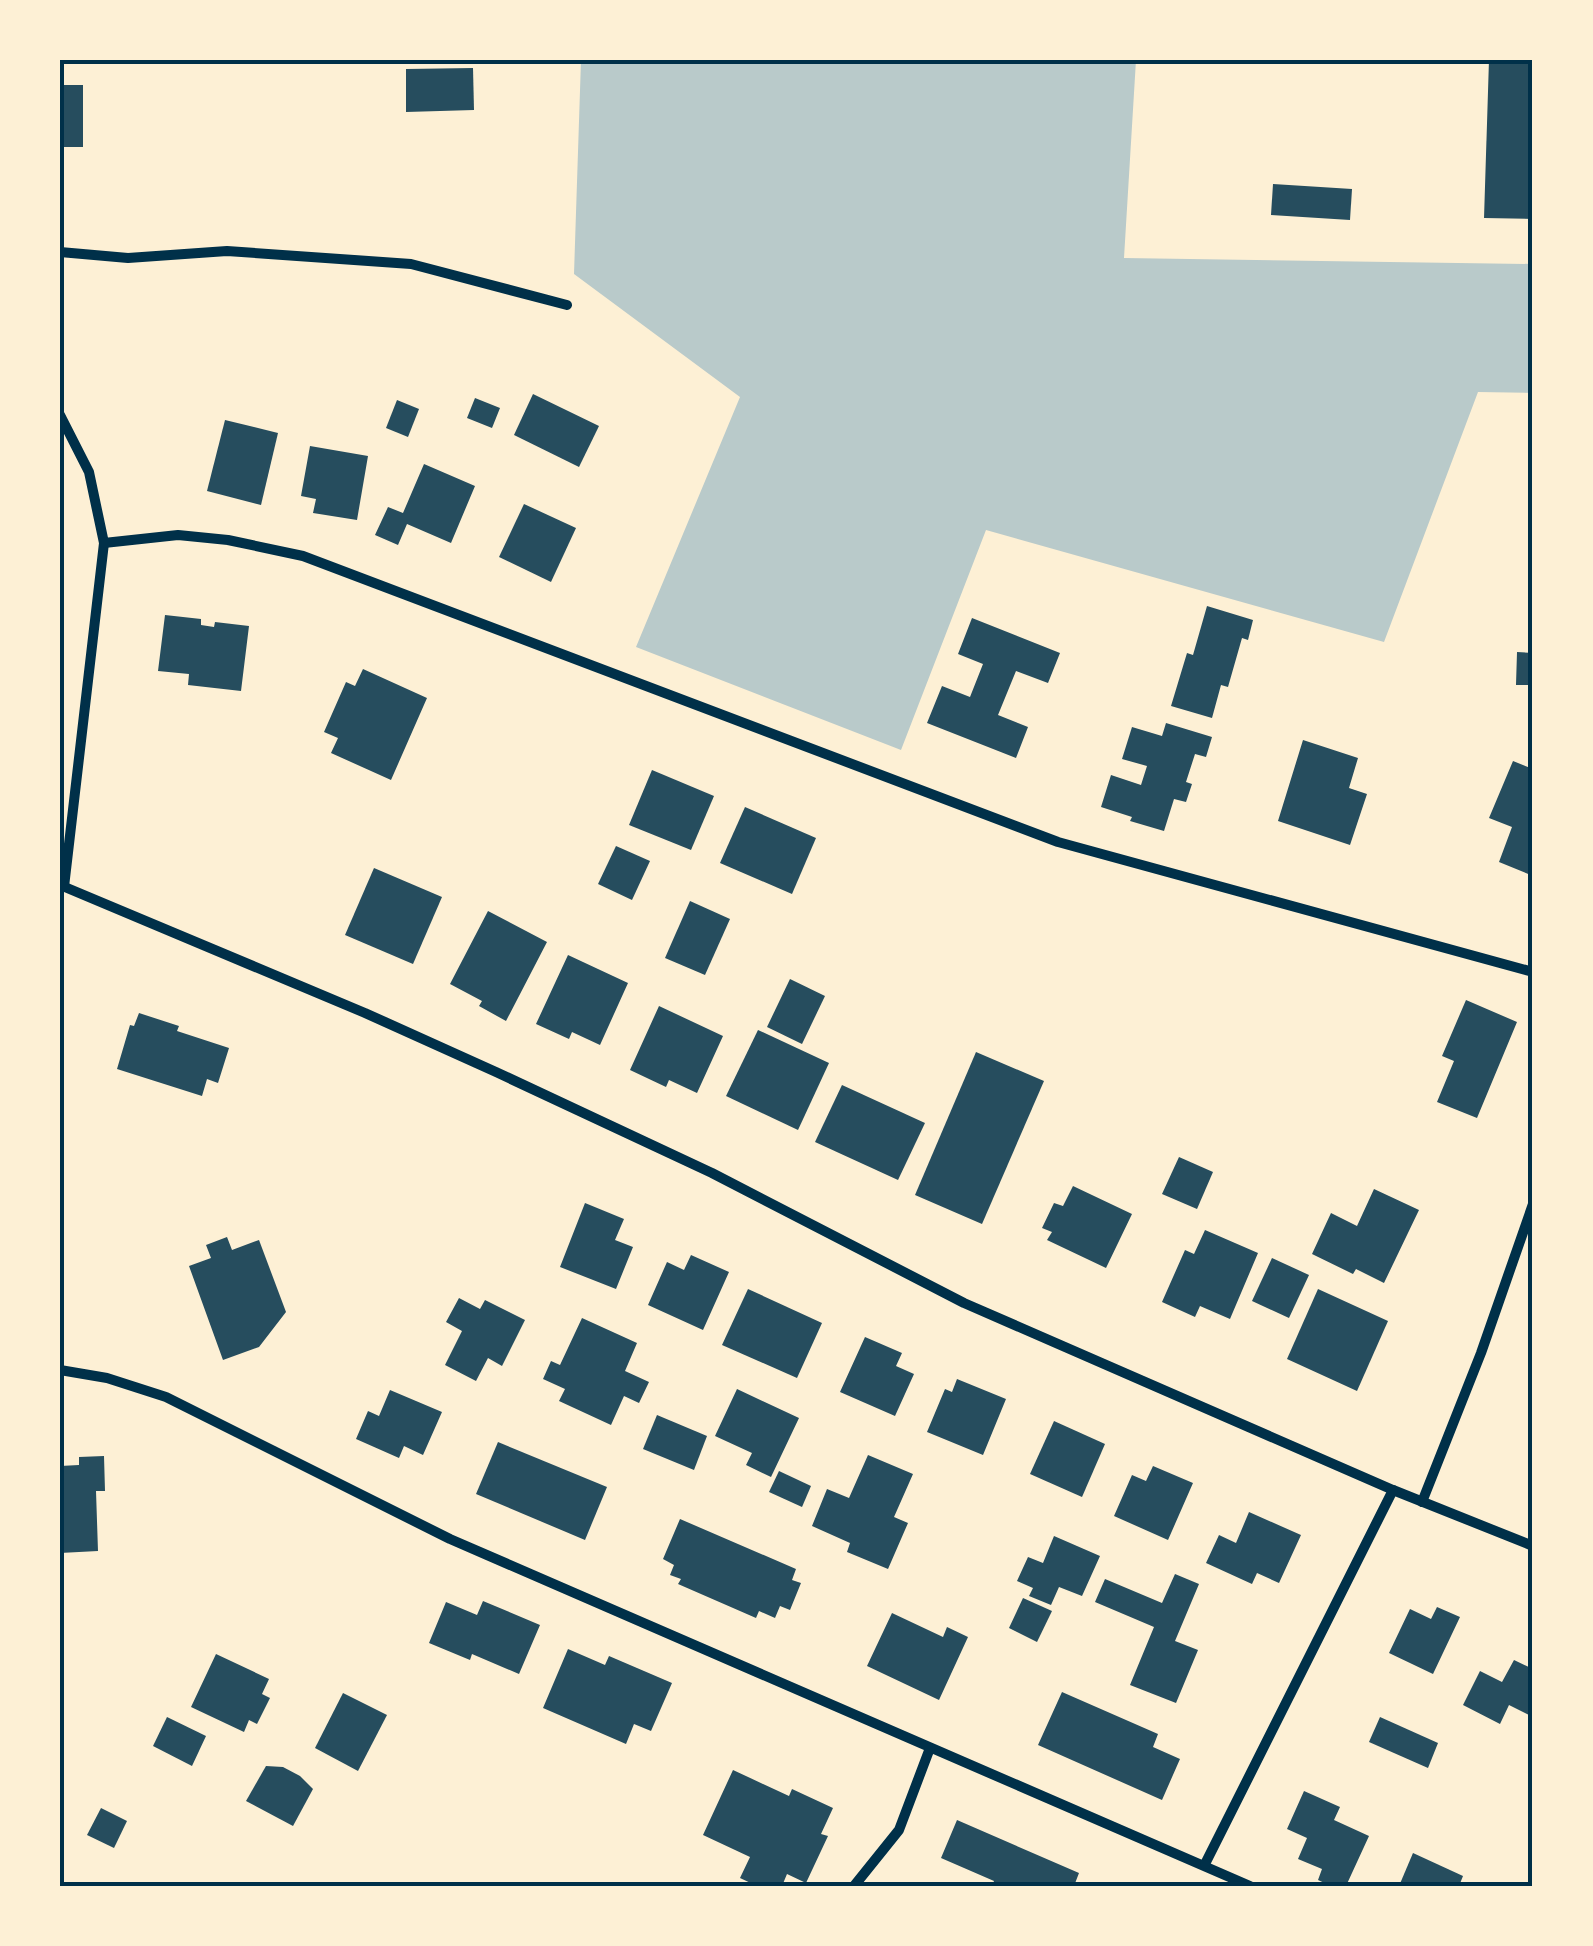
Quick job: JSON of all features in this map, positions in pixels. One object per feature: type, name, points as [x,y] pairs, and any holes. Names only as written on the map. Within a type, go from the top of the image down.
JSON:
[{"type":"street","points":[[60,252],[128,258],[227,251],[411,264],[568,305]]},
{"type":"street","points":[[60,414],[90,472],[104,543],[62,886],[480,1064],[712,1173],[964,1303],[1393,1490],[1533,1546]]},
{"type":"street","points":[[104,543],[178,535],[228,540],[303,556],[1058,842],[1533,972]]},
{"type":"street","points":[[1422,1502],[1481,1353],[1533,1204]]},
{"type":"street","points":[[60,1370],[108,1378],[166,1397],[450,1539],[1250,1886]]},
{"type":"street","points":[[1205,1864],[1393,1490]]},
{"type":"street","points":[[854,1886],[898,1830],[930,1748]]},
{"type":"shaded area","points":[[581,60],[1136,60],[1124,258],[1533,264],[1533,393],[1478,392],[1384,642],[986,530],[901,750],[636,647],[740,397],[574,274]]},
{"type":"building","points":[[1489,60],[1533,60],[1533,219],[1484,218]]},
{"type":"building","points":[[473,68],[474,110],[406,112],[406,69]]},
{"type":"building","points":[[60,85],[83,85],[83,147],[60,147]]},
{"type":"building","points":[[1273,184],[1352,189],[1350,220],[1271,215]]},
{"type":"building","points":[[533,394],[599,426],[579,467],[514,435]]},
{"type":"building","points":[[475,398],[500,408],[492,428],[467,418]]},
{"type":"building","points":[[397,400],[419,409],[408,437],[386,428]]},
{"type":"building","points":[[225,420],[278,433],[261,505],[207,491]]},
{"type":"building","points":[[310,446],[368,456],[357,520],[313,513],[316,499],[301,496]]},
{"type":"building","points":[[424,464],[475,486],[451,543],[407,524],[398,545],[375,535],[388,507],[403,513]]},
{"type":"building","points":[[524,504],[576,528],[551,582],[499,557]]},
{"type":"building","points":[[1207,606],[1253,620],[1248,640],[1242,638],[1228,687],[1221,685],[1212,718],[1171,706],[1187,653],[1193,655]]},
{"type":"building","points":[[165,615],[201,619],[201,625],[214,627],[215,622],[249,626],[241,691],[188,685],[189,674],[158,671]]},
{"type":"building","points":[[972,618],[1060,653],[1048,683],[1016,671],[998,715],[1028,727],[1016,758],[927,723],[942,686],[970,697],[983,664],[958,654]]},
{"type":"building","points":[[1517,652],[1533,653],[1533,685],[1516,685]]},
{"type":"building","points":[[363,669],[427,698],[391,780],[331,753],[338,738],[324,732],[346,682],[355,686]]},
{"type":"building","points":[[1166,723],[1212,737],[1206,757],[1195,754],[1186,782],[1192,784],[1186,802],[1174,799],[1164,831],[1101,807],[1111,775],[1141,785],[1147,766],[1122,759],[1132,727],[1162,736]]},
{"type":"building","points":[[1303,740],[1358,758],[1349,788],[1367,794],[1350,845],[1278,821]]},
{"type":"building","points":[[1513,761],[1533,769],[1533,876],[1499,862],[1512,827],[1489,818]]},
{"type":"building","points":[[652,770],[714,796],[691,850],[629,825]]},
{"type":"building","points":[[745,807],[816,838],[792,894],[720,863]]},
{"type":"building","points":[[616,846],[650,861],[632,900],[598,884]]},
{"type":"building","points":[[374,868],[442,897],[413,964],[345,935]]},
{"type":"building","points":[[690,901],[730,919],[705,975],[665,958]]},
{"type":"building","points":[[488,911],[547,942],[506,1021],[479,1006],[482,1001],[450,984]]},
{"type":"building","points":[[568,955],[628,983],[600,1045],[572,1032],[569,1039],[536,1024]]},
{"type":"building","points":[[790,979],[825,996],[802,1044],[767,1027]]},
{"type":"building","points":[[1466,1000],[1517,1022],[1477,1118],[1437,1102],[1454,1061],[1442,1056]]},
{"type":"building","points":[[659,1006],[723,1036],[697,1093],[669,1080],[666,1087],[630,1070]]},
{"type":"building","points":[[139,1013],[179,1026],[177,1031],[229,1048],[218,1083],[207,1079],[202,1096],[117,1069],[130,1025],[134,1026]]},
{"type":"building","points":[[758,1030],[829,1063],[798,1130],[726,1096]]},
{"type":"building","points":[[976,1052],[1044,1081],[982,1224],[915,1195]]},
{"type":"building","points":[[842,1085],[925,1123],[898,1180],[815,1142]]},
{"type":"building","points":[[1179,1157],[1213,1172],[1197,1209],[1162,1194]]},
{"type":"building","points":[[1073,1186],[1132,1214],[1106,1268],[1047,1240],[1052,1232],[1042,1228],[1054,1203],[1063,1206]]},
{"type":"building","points":[[1374,1189],[1419,1210],[1384,1283],[1356,1269],[1353,1274],[1312,1254],[1331,1213],[1357,1226]]},
{"type":"building","points":[[585,1203],[624,1219],[615,1240],[633,1247],[616,1289],[560,1267]]},
{"type":"building","points":[[1205,1230],[1258,1253],[1230,1319],[1200,1306],[1195,1317],[1162,1302],[1185,1250],[1194,1254]]},
{"type":"building","points":[[227,1237],[232,1250],[259,1240],[286,1312],[259,1347],[223,1360],[189,1266],[211,1258],[206,1245]]},
{"type":"building","points":[[691,1255],[729,1272],[703,1330],[648,1305],[667,1262],[684,1270]]},
{"type":"building","points":[[1272,1258],[1309,1275],[1289,1318],[1252,1301]]},
{"type":"building","points":[[748,1289],[822,1323],[797,1378],[722,1345]]},
{"type":"building","points":[[1318,1289],[1388,1321],[1357,1391],[1287,1359]]},
{"type":"building","points":[[459,1298],[480,1309],[485,1300],[525,1320],[502,1366],[488,1358],[476,1381],[445,1365],[462,1331],[446,1322]]},
{"type":"building","points":[[582,1318],[637,1343],[625,1371],[649,1382],[639,1403],[624,1396],[611,1425],[559,1401],[565,1389],[543,1379],[551,1361],[560,1365]]},
{"type":"building","points":[[865,1337],[902,1353],[896,1366],[914,1374],[895,1416],[840,1392]]},
{"type":"building","points":[[957,1379],[1006,1399],[983,1455],[927,1432],[945,1389],[952,1392]]},
{"type":"building","points":[[737,1389],[799,1418],[771,1477],[746,1465],[752,1453],[715,1436]]},
{"type":"building","points":[[390,1390],[442,1412],[423,1455],[404,1446],[399,1458],[356,1439],[368,1411],[379,1416]]},
{"type":"building","points":[[657,1415],[707,1436],[694,1470],[643,1449]]},
{"type":"building","points":[[1054,1421],[1105,1444],[1082,1497],[1030,1474]]},
{"type":"building","points":[[498,1442],[607,1487],[585,1540],[476,1494]]},
{"type":"building","points":[[868,1455],[913,1474],[894,1517],[908,1523],[888,1569],[847,1552],[850,1543],[812,1526],[827,1489],[849,1498]]},
{"type":"building","points":[[104,1456],[105,1491],[96,1491],[98,1551],[60,1553],[60,1466],[79,1465],[79,1457]]},
{"type":"building","points":[[1153,1466],[1193,1483],[1168,1540],[1114,1516],[1132,1475],[1146,1481]]},
{"type":"building","points":[[779,1471],[811,1486],[802,1507],[769,1492]]},
{"type":"building","points":[[1249,1512],[1301,1535],[1279,1583],[1257,1573],[1252,1584],[1206,1563],[1219,1535],[1236,1543]]},
{"type":"building","points":[[680,1519],[796,1569],[792,1580],[801,1583],[790,1610],[780,1606],[775,1618],[759,1611],[756,1618],[678,1584],[681,1579],[670,1575],[674,1565],[663,1559]]},
{"type":"building","points":[[1054,1536],[1100,1556],[1082,1596],[1059,1587],[1051,1605],[1029,1596],[1033,1588],[1017,1581],[1028,1557],[1043,1563]]},
{"type":"building","points":[[1175,1574],[1199,1584],[1175,1641],[1198,1650],[1176,1703],[1130,1685],[1154,1627],[1095,1602],[1105,1579],[1162,1603]]},
{"type":"building","points":[[1023,1598],[1052,1611],[1037,1642],[1009,1628]]},
{"type":"building","points":[[483,1601],[540,1625],[519,1674],[472,1654],[470,1660],[429,1643],[446,1602],[477,1615]]},
{"type":"building","points":[[1437,1607],[1460,1617],[1433,1674],[1389,1653],[1410,1609],[1431,1619]]},
{"type":"building","points":[[892,1613],[943,1637],[947,1627],[968,1637],[939,1700],[867,1666]]},
{"type":"building","points":[[568,1649],[605,1665],[609,1656],[672,1683],[651,1731],[634,1724],[626,1744],[543,1708]]},
{"type":"building","points":[[216,1654],[269,1679],[262,1694],[270,1698],[257,1724],[249,1720],[244,1732],[191,1707]]},
{"type":"building","points":[[1514,1660],[1533,1669],[1533,1717],[1509,1705],[1500,1724],[1463,1705],[1480,1671],[1502,1682]]},
{"type":"building","points":[[1062,1692],[1158,1734],[1153,1747],[1180,1759],[1162,1800],[1038,1745]]},
{"type":"building","points":[[343,1693],[387,1715],[358,1771],[315,1748]]},
{"type":"building","points":[[167,1717],[206,1736],[192,1766],[153,1746]]},
{"type":"building","points":[[1380,1717],[1438,1743],[1428,1768],[1369,1742]]},
{"type":"building","points":[[266,1766],[283,1767],[313,1789],[293,1826],[246,1801]]},
{"type":"building","points":[[733,1770],[789,1796],[792,1789],[833,1808],[821,1834],[828,1836],[806,1883],[787,1874],[782,1886],[757,1886],[740,1878],[750,1857],[703,1835]]},
{"type":"building","points":[[1304,1791],[1340,1807],[1334,1820],[1369,1836],[1346,1886],[1331,1886],[1318,1880],[1322,1869],[1298,1859],[1307,1838],[1287,1829]]},
{"type":"building","points":[[101,1808],[127,1821],[114,1848],[87,1835]]},
{"type":"building","points":[[957,1820],[1079,1873],[1074,1886],[992,1886],[994,1881],[941,1858]]},
{"type":"building","points":[[1413,1853],[1463,1876],[1459,1886],[1399,1886]]}]
